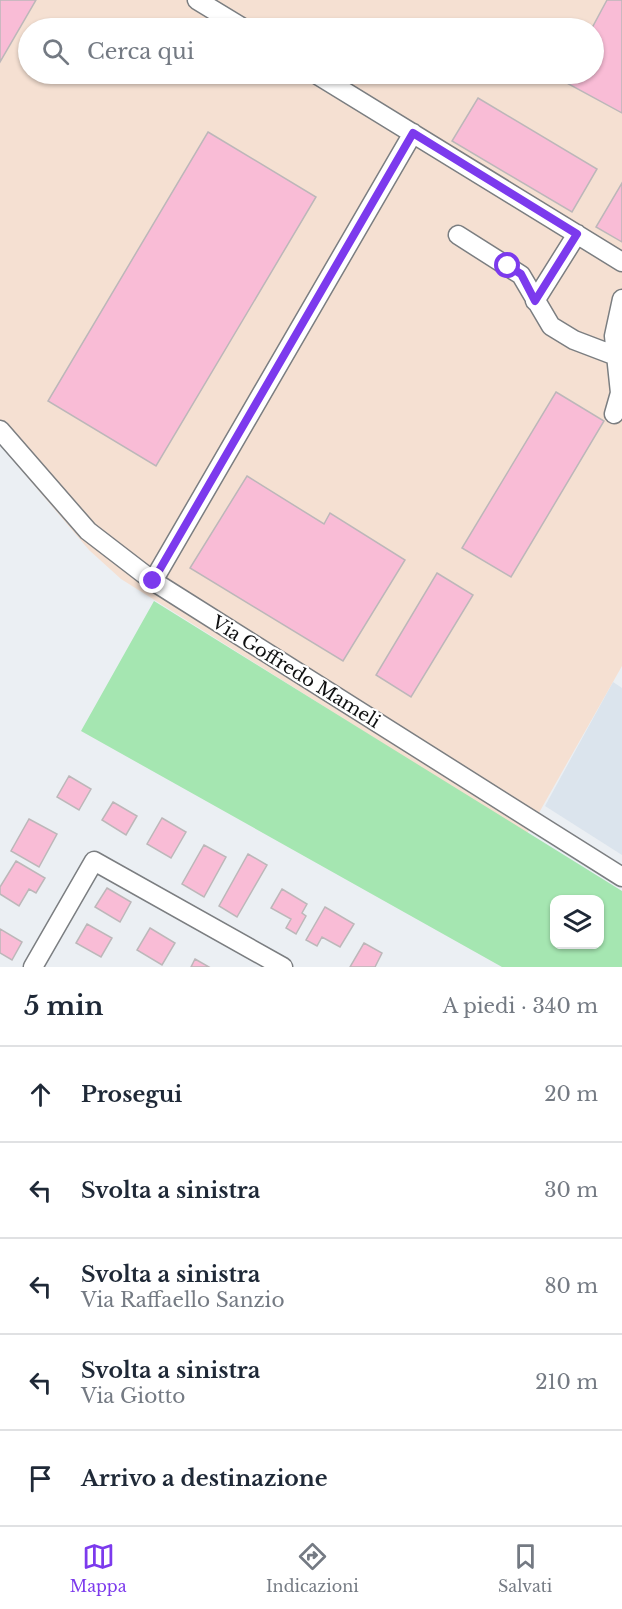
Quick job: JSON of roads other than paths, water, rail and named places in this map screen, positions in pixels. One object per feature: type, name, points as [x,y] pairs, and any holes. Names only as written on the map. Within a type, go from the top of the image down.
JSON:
[{"type":"street","points":[[197,0],[227,18]]},
{"type":"street","points":[[332,84],[622,262]]},
{"type":"street","points":[[153,581],[413,133]]},
{"type":"street","points":[[535,301],[577,234]]},
{"type":"street","points":[[458,235],[521,274],[550,326],[574,340],[616,356]]},
{"type":"street","points":[[614,414],[620,393],[614,336],[622,299]]},
{"type":"street","name":"Via Goffredo Mameli","points":[[0,430],[88,531],[153,581],[622,877]]},
{"type":"street","points":[[33,967],[94,861],[283,967]]}]
